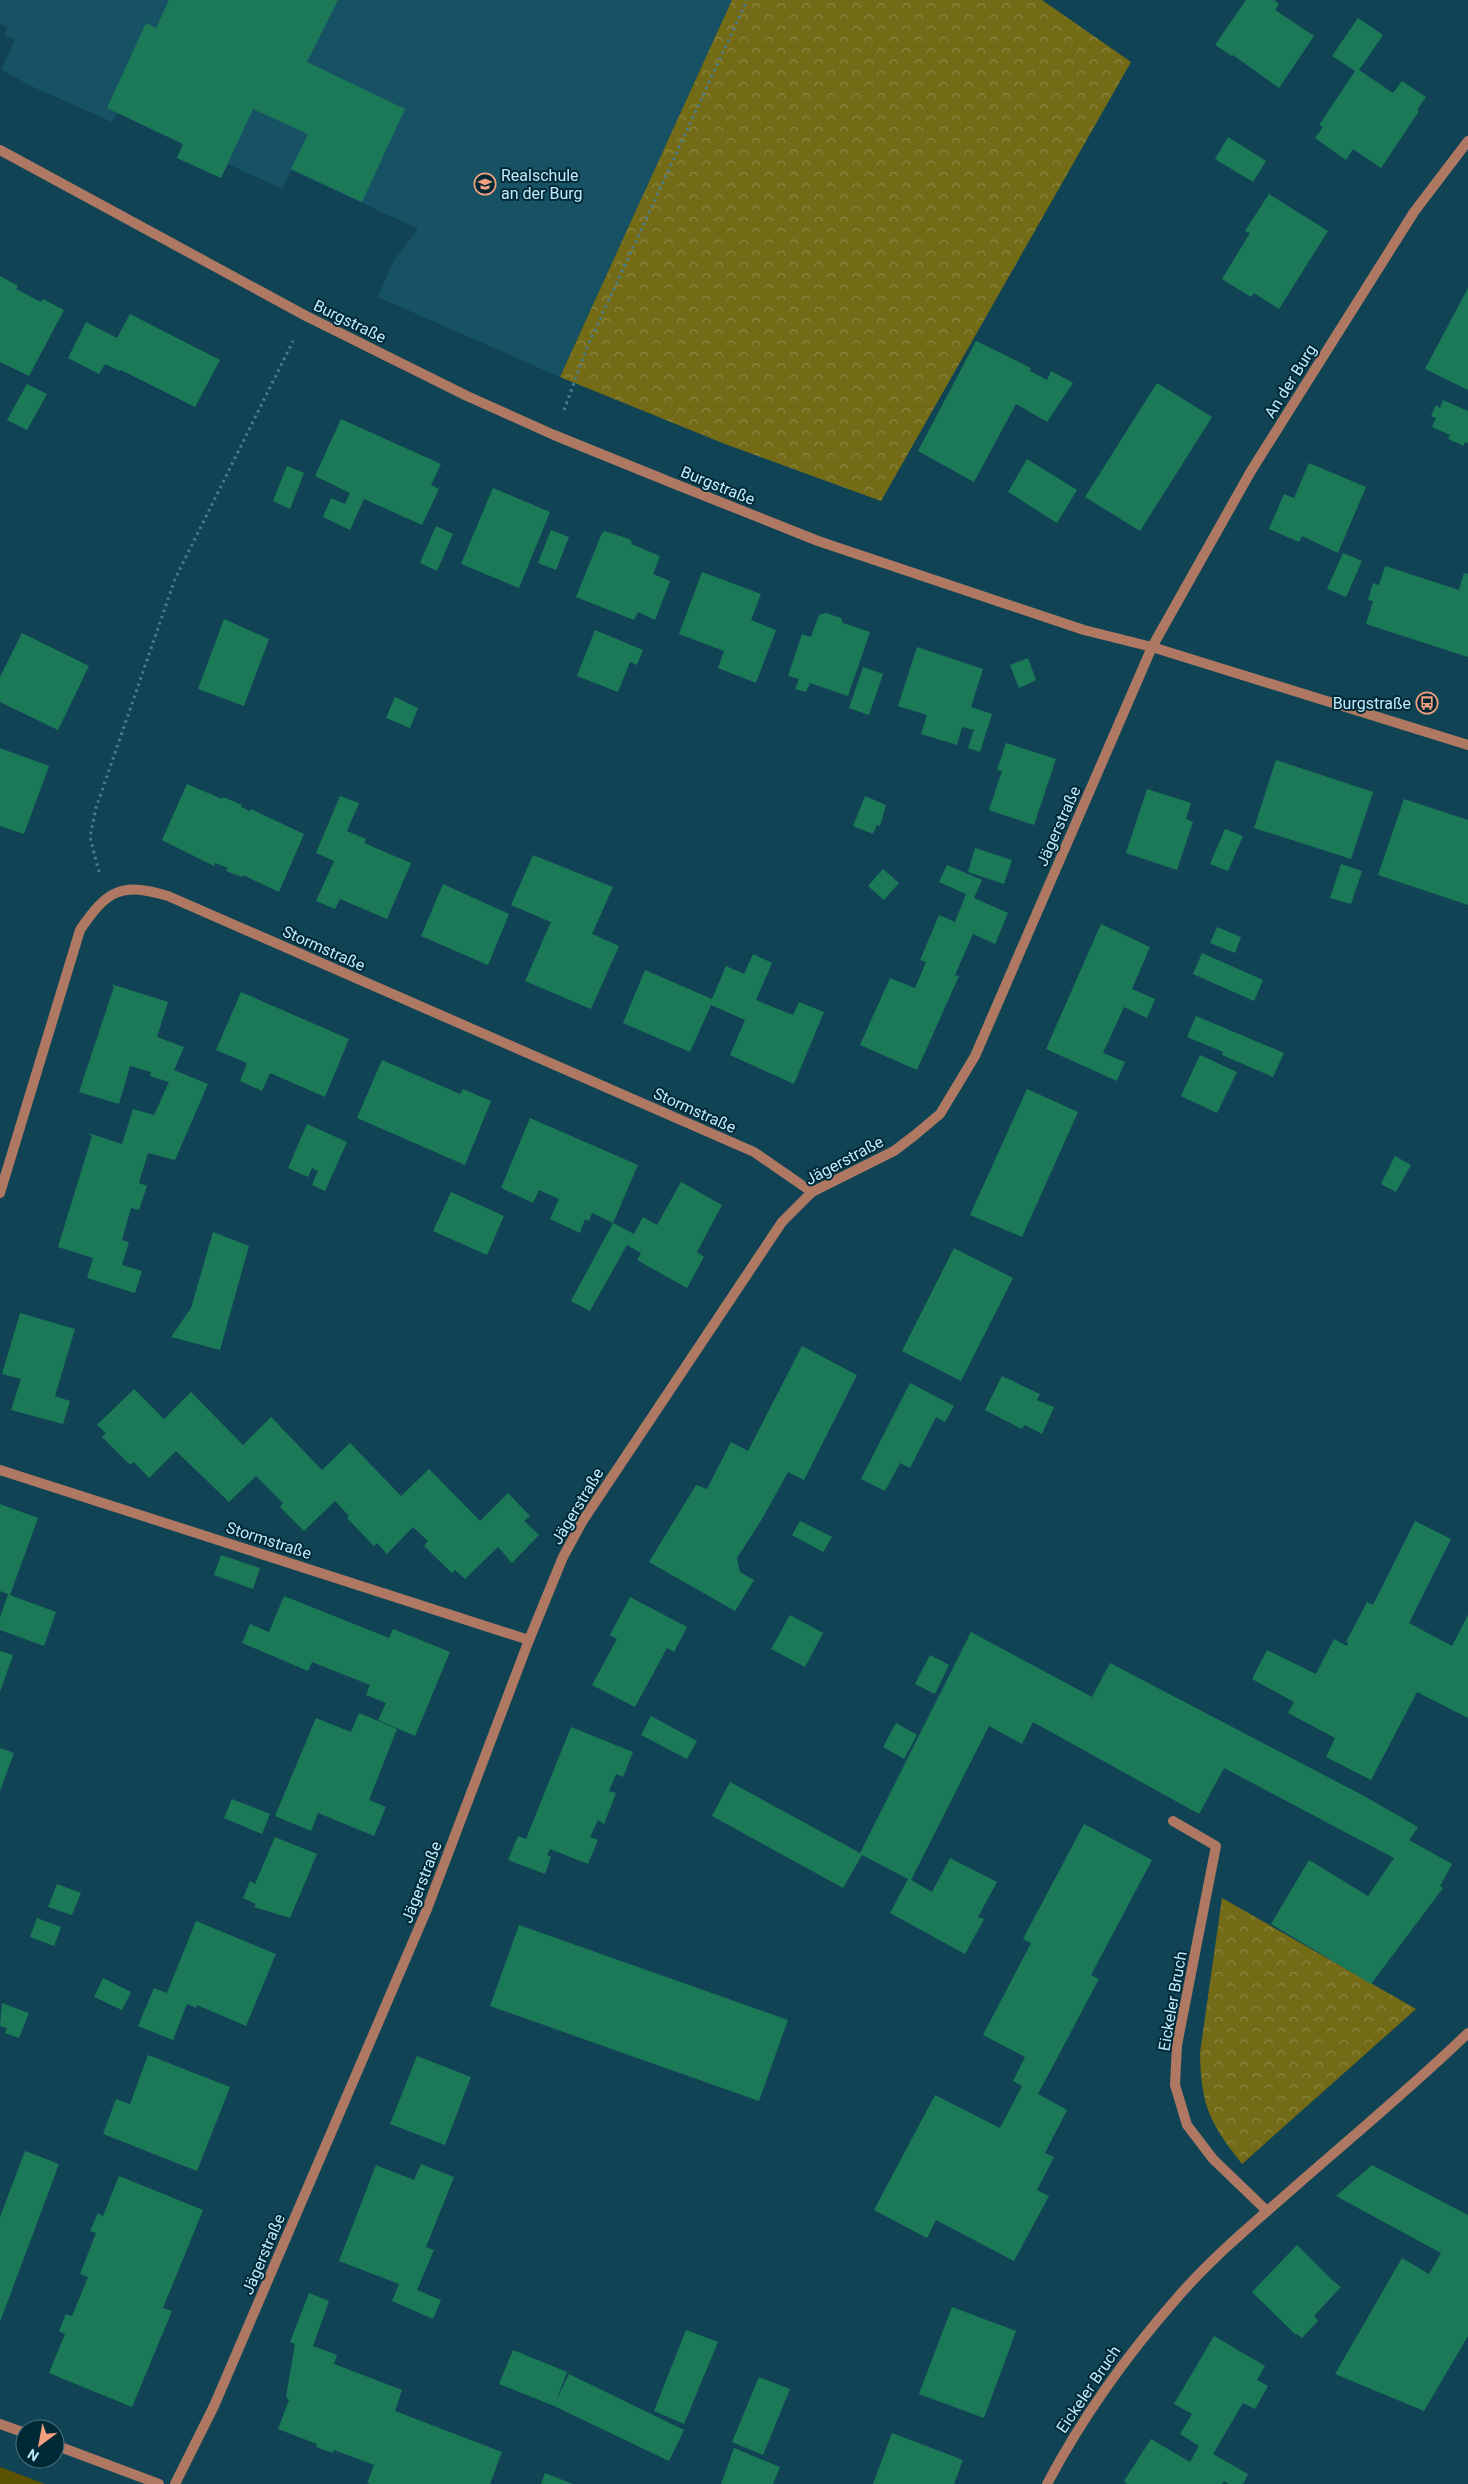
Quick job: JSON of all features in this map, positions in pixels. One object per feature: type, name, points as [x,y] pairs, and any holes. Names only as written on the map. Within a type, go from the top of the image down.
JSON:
[{"type":"street","name":"An der Burg","points":[[1152,647],[1251,471],[1414,212],[1468,140]]},
{"type":"street","name":"Burgstraße","points":[[0,150],[306,316],[467,396],[554,435],[818,541],[1084,630],[1152,647],[1468,745]]},
{"type":"street","name":"Jägerstraße","points":[[175,2484],[204,2429],[427,1909],[529,1640],[563,1557],[582,1522],[782,1222],[812,1192],[894,1151],[940,1114],[956,1089],[978,1046],[1152,647]]},
{"type":"street","name":"Stormstraße","points":[[0,1194],[80,930],[100,902],[126,889],[146,890],[168,896],[754,1152],[812,1192]]},
{"type":"street","name":"Stormstraße","points":[[0,1470],[529,1640]]},
{"type":"street","name":"Eickeler Bruch","points":[[1172,1821],[1216,1846],[1177,2045],[1175,2085],[1187,2125],[1213,2159],[1267,2211]]},
{"type":"street","name":"Eickeler Bruch","points":[[1047,2484],[1070,2441],[1119,2367],[1184,2290],[1267,2211],[1468,2033]]},
{"type":"street","points":[[0,2424],[15,2429]]},
{"type":"street","points":[[65,2449],[159,2484]]},
{"type":"path","points":[[554,435],[588,345],[747,0]]},
{"type":"path","points":[[110,896],[95,864],[90,837],[99,799],[175,579],[306,316]]},
{"type":"shaded area","name":"Realschule an der Burg","points":[[0,0],[732,0],[560,377],[378,297],[393,262],[418,229],[291,170],[282,189],[228,164],[221,178],[177,158],[183,144],[117,113],[112,122],[29,85],[1,69],[15,40],[4,35],[8,28],[0,24]]},
{"type":"shaded area","points":[[0,2467],[45,2484],[0,2484]]},
{"type":"green space","points":[[732,0],[1042,0],[1131,62],[881,501],[725,444],[560,377]]},
{"type":"green space","points":[[1222,1898],[1416,2009],[1242,2164],[1215,2125],[1209,2113],[1202,2087],[1200,2053]]},
{"type":"building","points":[[169,0],[338,0],[307,62],[405,109],[362,202],[291,169],[308,134],[253,109],[221,178],[177,158],[183,144],[107,108],[146,23],[156,28]]},
{"type":"building","points":[[1246,0],[1274,0],[1279,4],[1275,10],[1314,36],[1279,88],[1233,55],[1215,45]]},
{"type":"building","points":[[1358,18],[1383,35],[1359,70],[1393,93],[1402,81],[1426,97],[1417,110],[1419,111],[1381,168],[1353,149],[1346,160],[1315,138],[1323,127],[1319,125],[1355,71],[1332,56]]},
{"type":"building","points":[[1228,137],[1266,161],[1253,182],[1215,159]]},
{"type":"building","points":[[1269,194],[1328,231],[1279,309],[1254,293],[1251,297],[1222,279],[1250,233],[1245,231]]},
{"type":"building","points":[[0,276],[18,286],[16,289],[41,302],[43,299],[64,310],[29,376],[0,362]]},
{"type":"building","points":[[1468,288],[1468,390],[1425,369]]},
{"type":"building","points":[[130,314],[220,360],[195,407],[121,370],[105,364],[99,374],[68,358],[86,322],[117,338]]},
{"type":"building","points":[[976,341],[1031,368],[1030,371],[1047,380],[1051,371],[1073,383],[1047,422],[1016,404],[974,482],[918,451]]},
{"type":"building","points":[[1157,383],[1212,417],[1140,531],[1085,497]]},
{"type":"building","points":[[27,384],[47,394],[27,430],[7,420]]},
{"type":"building","points":[[1443,400],[1468,411],[1468,443],[1465,442],[1464,446],[1448,439],[1450,435],[1432,427],[1436,418],[1431,416],[1436,405],[1440,408]]},
{"type":"building","points":[[341,419],[441,464],[431,485],[439,489],[422,525],[364,499],[350,530],[323,517],[331,498],[345,504],[350,493],[315,476]]},
{"type":"building","points":[[1027,459],[1077,490],[1057,523],[1008,492]]},
{"type":"building","points":[[1309,463],[1366,487],[1338,553],[1302,536],[1299,542],[1269,529],[1284,494],[1294,498]]},
{"type":"building","points":[[287,466],[304,473],[290,509],[273,501]]},
{"type":"building","points":[[493,488],[550,512],[519,588],[461,564]]},
{"type":"building","points":[[436,526],[453,534],[437,571],[420,563]]},
{"type":"building","points":[[551,530],[569,537],[556,570],[538,563]]},
{"type":"building","points":[[605,531],[629,539],[632,542],[631,544],[660,556],[653,574],[670,581],[655,620],[638,612],[634,620],[576,597],[602,533]]},
{"type":"building","points":[[1343,553],[1362,561],[1346,597],[1327,589]]},
{"type":"building","points":[[1385,566],[1459,590],[1464,573],[1468,574],[1468,657],[1366,624],[1373,601],[1368,600],[1373,583],[1379,585]]},
{"type":"building","points":[[702,572],[761,594],[751,620],[776,630],[756,683],[718,668],[724,651],[679,634]]},
{"type":"building","points":[[826,613],[841,618],[843,623],[870,632],[848,696],[810,683],[806,692],[795,689],[799,679],[788,676],[802,634],[811,637],[819,615]]},
{"type":"building","points":[[224,619],[269,639],[244,706],[198,689]]},
{"type":"building","points":[[595,630],[643,650],[637,665],[630,662],[618,692],[577,676]]},
{"type":"building","points":[[22,633],[89,666],[58,730],[0,702],[0,677]]},
{"type":"building","points":[[917,647],[983,669],[971,707],[992,714],[980,752],[968,748],[974,730],[962,727],[957,745],[921,734],[927,715],[898,706]]},
{"type":"building","points":[[1028,658],[1036,680],[1019,688],[1010,665]]},
{"type":"building","points":[[863,667],[883,674],[869,715],[849,708]]},
{"type":"building","points":[[395,697],[418,708],[410,728],[386,718]]},
{"type":"building","points":[[1006,743],[1056,759],[1034,825],[989,810],[1002,771],[997,770]]},
{"type":"building","points":[[0,748],[49,766],[24,834],[0,826]]},
{"type":"building","points":[[1276,760],[1373,792],[1351,859],[1254,828]]},
{"type":"building","points":[[187,784],[222,799],[223,797],[242,805],[241,807],[250,811],[251,809],[304,834],[279,892],[243,875],[242,877],[226,871],[228,868],[215,863],[214,866],[162,840]]},
{"type":"building","points":[[1147,789],[1191,803],[1186,819],[1193,822],[1177,870],[1126,853]]},
{"type":"building","points":[[340,796],[359,803],[347,831],[366,839],[364,843],[411,863],[387,919],[340,899],[335,909],[316,901],[334,861],[316,853]]},
{"type":"building","points":[[865,796],[886,805],[880,826],[877,825],[873,834],[853,826]]},
{"type":"building","points":[[1404,799],[1468,820],[1468,905],[1378,875]]},
{"type":"building","points":[[1225,829],[1243,836],[1228,871],[1210,864]]},
{"type":"building","points":[[975,848],[1012,860],[1004,884],[968,872]]},
{"type":"building","points":[[533,855],[613,887],[592,934],[619,946],[591,1009],[525,981],[551,922],[511,905]]},
{"type":"building","points":[[1341,864],[1362,871],[1351,904],[1330,898]]},
{"type":"building","points":[[947,865],[982,880],[974,898],[1008,913],[995,944],[973,934],[955,975],[959,976],[917,1070],[860,1045],[890,978],[915,988],[926,962],[920,960],[939,915],[955,922],[966,894],[939,882]]},
{"type":"building","points":[[883,869],[899,883],[884,900],[868,886]]},
{"type":"building","points":[[443,884],[509,914],[488,965],[421,936]]},
{"type":"building","points":[[1101,924],[1150,947],[1132,989],[1155,999],[1147,1018],[1124,1007],[1103,1053],[1125,1062],[1117,1081],[1046,1049]]},
{"type":"building","points":[[1217,927],[1241,937],[1235,953],[1210,943]]},
{"type":"building","points":[[1202,953],[1263,980],[1254,1001],[1193,974]]},
{"type":"building","points":[[753,954],[772,963],[756,1000],[793,1015],[799,1002],[824,1012],[794,1084],[730,1055],[745,1020],[711,1005],[690,1052],[623,1023],[645,970],[712,999],[726,966],[744,974]]},
{"type":"building","points":[[111,984],[168,1002],[157,1037],[184,1047],[174,1070],[208,1084],[175,1160],[148,1153],[139,1183],[147,1186],[139,1210],[131,1208],[122,1240],[129,1242],[122,1265],[142,1271],[135,1293],[87,1278],[93,1258],[58,1247],[92,1136],[88,1133],[122,1144],[133,1109],[154,1115],[169,1082],[150,1076],[151,1072],[130,1066],[119,1104],[79,1092],[114,987]]},
{"type":"building","points":[[241,992],[349,1039],[325,1097],[270,1073],[262,1091],[240,1081],[247,1063],[216,1050]]},
{"type":"building","points":[[1196,1016],[1284,1053],[1273,1077],[1222,1055],[1223,1052],[1187,1037]]},
{"type":"building","points":[[1200,1055],[1237,1072],[1217,1113],[1181,1096]]},
{"type":"building","points":[[382,1060],[460,1094],[463,1089],[491,1101],[465,1165],[357,1118]]},
{"type":"building","points":[[1027,1089],[1078,1112],[1022,1237],[970,1215]]},
{"type":"building","points":[[530,1118],[638,1165],[613,1223],[592,1213],[589,1221],[585,1219],[580,1233],[550,1219],[559,1199],[539,1190],[533,1203],[501,1188]]},
{"type":"building","points":[[307,1124],[347,1142],[325,1191],[312,1185],[318,1171],[312,1168],[308,1177],[288,1168]]},
{"type":"building","points":[[1395,1156],[1411,1165],[1396,1192],[1381,1184]]},
{"type":"building","points":[[681,1182],[722,1205],[697,1252],[704,1257],[687,1288],[637,1260],[641,1253],[627,1245],[590,1311],[571,1301],[613,1223],[634,1234],[643,1217],[657,1225]]},
{"type":"building","points":[[451,1192],[504,1216],[487,1255],[433,1231]]},
{"type":"building","points":[[213,1232],[249,1246],[220,1350],[171,1337],[191,1308]]},
{"type":"building","points":[[954,1248],[1013,1278],[961,1381],[902,1351]]},
{"type":"building","points":[[20,1313],[75,1329],[55,1396],[70,1401],[63,1424],[11,1410],[21,1379],[2,1374]]},
{"type":"building","points":[[802,1346],[857,1375],[804,1480],[788,1472],[762,1519],[737,1558],[740,1572],[754,1580],[735,1611],[649,1562],[696,1485],[707,1489],[731,1442],[748,1451]]},
{"type":"building","points":[[1002,1376],[1040,1394],[1037,1400],[1054,1407],[1042,1434],[1025,1425],[1022,1429],[985,1410]]},
{"type":"building","points":[[910,1383],[954,1406],[945,1422],[936,1417],[910,1468],[900,1463],[885,1491],[861,1479]]},
{"type":"building","points":[[134,1389],[164,1419],[191,1392],[243,1445],[271,1417],[322,1470],[350,1443],[401,1496],[429,1469],[480,1521],[508,1493],[530,1516],[524,1521],[539,1535],[512,1563],[498,1547],[465,1579],[455,1570],[452,1573],[424,1546],[428,1541],[413,1527],[387,1554],[377,1543],[374,1546],[347,1518],[349,1516],[335,1501],[304,1531],[280,1507],[283,1503],[256,1476],[229,1502],[176,1451],[149,1478],[134,1462],[130,1465],[102,1437],[106,1433],[97,1425]]},
{"type":"building","points":[[0,1504],[38,1518],[10,1595],[56,1612],[44,1646],[0,1630],[0,1617],[8,1594],[0,1591]]},
{"type":"building","points":[[800,1521],[832,1537],[823,1552],[792,1535]]},
{"type":"building","points":[[1415,1521],[1451,1539],[1409,1623],[1452,1646],[1468,1615],[1468,1718],[1417,1692],[1371,1780],[1326,1757],[1335,1738],[1288,1713],[1294,1702],[1252,1679],[1267,1650],[1316,1674],[1334,1639],[1347,1646],[1348,1643],[1346,1642],[1367,1602],[1373,1605]]},
{"type":"building","points":[[221,1555],[260,1568],[253,1589],[214,1575]]},
{"type":"building","points":[[284,1596],[389,1638],[393,1629],[450,1652],[415,1736],[378,1720],[386,1703],[366,1695],[370,1685],[312,1662],[308,1671],[242,1643],[250,1624],[269,1632]]},
{"type":"building","points":[[630,1597],[687,1627],[674,1652],[667,1648],[635,1707],[592,1685],[617,1639],[610,1635]]},
{"type":"building","points":[[790,1615],[823,1633],[805,1667],[771,1649]]},
{"type":"building","points":[[971,1632],[1092,1697],[1110,1663],[1364,1796],[1418,1827],[1409,1840],[1452,1864],[1440,1886],[1443,1888],[1371,1984],[1271,1924],[1309,1860],[1368,1896],[1394,1858],[1224,1768],[1199,1814],[1033,1722],[1022,1744],[989,1726],[911,1880],[932,1892],[950,1858],[997,1882],[978,1917],[984,1919],[965,1954],[890,1913],[908,1879],[862,1855],[843,1888],[712,1816],[730,1782],[860,1853]]},
{"type":"building","points":[[0,1651],[13,1655],[0,1692]]},
{"type":"building","points":[[930,1655],[949,1665],[935,1694],[915,1684]]},
{"type":"building","points":[[359,1713],[397,1729],[369,1800],[386,1807],[374,1836],[318,1813],[311,1831],[275,1816],[316,1718],[351,1732]]},
{"type":"building","points":[[651,1716],[697,1741],[687,1759],[641,1735]]},
{"type":"building","points":[[896,1723],[917,1735],[904,1759],[883,1747]]},
{"type":"building","points":[[571,1727],[633,1752],[623,1777],[616,1774],[609,1791],[616,1793],[604,1824],[598,1820],[590,1837],[598,1840],[588,1864],[550,1849],[547,1855],[551,1857],[545,1874],[508,1860],[518,1836],[526,1839]]},
{"type":"building","points":[[0,1748],[14,1753],[0,1791]]},
{"type":"building","points":[[232,1799],[270,1814],[262,1834],[224,1818]]},
{"type":"building","points":[[1084,1824],[1152,1860],[1091,1975],[1099,1979],[1038,2094],[1067,2110],[1045,2153],[1054,2157],[1037,2190],[1049,2196],[1014,2261],[936,2220],[927,2238],[874,2210],[935,2095],[1000,2128],[1022,2086],[1013,2081],[1025,2057],[983,2035],[1031,1943],[1023,1939]]},
{"type":"building","points":[[275,1837],[317,1854],[290,1918],[254,1907],[256,1904],[243,1898],[250,1881],[255,1884]]},
{"type":"building","points":[[57,1884],[81,1893],[72,1915],[48,1907]]},
{"type":"building","points":[[37,1918],[61,1927],[54,1946],[30,1937]]},
{"type":"building","points":[[196,1921],[276,1954],[246,2026],[197,2005],[196,2008],[187,2004],[173,2040],[138,2026],[154,1988],[167,1993]]},
{"type":"building","points":[[519,1925],[788,2020],[759,2101],[490,2006]]},
{"type":"building","points":[[103,1978],[131,1992],[122,2010],[94,1997]]},
{"type":"building","points":[[2,2003],[29,2013],[19,2038],[5,2033],[7,2028],[0,2026]]},
{"type":"building","points":[[148,2055],[230,2087],[197,2171],[103,2134],[116,2099],[130,2104]]},
{"type":"building","points":[[417,2056],[471,2077],[445,2145],[390,2124]]},
{"type":"building","points":[[25,2151],[59,2164],[0,2322],[0,2217]]},
{"type":"building","points":[[421,2164],[454,2177],[426,2247],[434,2250],[417,2290],[441,2300],[433,2319],[392,2301],[399,2284],[339,2261],[376,2165],[414,2180]]},
{"type":"building","points":[[1372,2165],[1468,2215],[1468,2336],[1424,2411],[1335,2374],[1402,2258],[1429,2274],[1441,2253],[1336,2196]]},
{"type":"building","points":[[119,2176],[203,2210],[163,2308],[172,2311],[132,2407],[49,2373],[65,2334],[59,2331],[66,2314],[72,2316],[88,2277],[80,2274],[96,2233],[90,2231],[98,2213],[103,2216]]},
{"type":"building","points":[[1297,2245],[1341,2287],[1314,2316],[1318,2321],[1302,2338],[1296,2335],[1252,2292]]},
{"type":"building","points":[[309,2293],[329,2301],[313,2346],[337,2355],[334,2364],[402,2390],[395,2411],[502,2452],[490,2484],[367,2483],[374,2465],[334,2450],[333,2453],[316,2447],[317,2444],[278,2429],[289,2400],[286,2397],[295,2344],[290,2342]]},
{"type":"building","points":[[952,2307],[1016,2331],[984,2418],[919,2394]]},
{"type":"building","points":[[686,2330],[718,2342],[684,2424],[654,2411]]},
{"type":"building","points":[[1214,2336],[1265,2366],[1257,2380],[1268,2386],[1255,2409],[1243,2403],[1213,2454],[1248,2474],[1243,2484],[1229,2484],[1224,2481],[1222,2484],[1127,2484],[1124,2481],[1151,2439],[1190,2462],[1199,2446],[1180,2434],[1192,2414],[1174,2404]]},
{"type":"building","points":[[513,2350],[567,2372],[556,2401],[569,2374],[684,2430],[669,2461],[554,2406],[499,2384]]},
{"type":"building","points":[[759,2377],[790,2389],[763,2455],[732,2442]]},
{"type":"building","points":[[892,2433],[963,2460],[954,2484],[873,2484]]},
{"type":"building","points":[[734,2448],[780,2467],[773,2484],[721,2484]]},
{"type":"building","points":[[545,2473],[573,2484],[541,2484]]},
{"type":"place","name":"Realschule an der Burg","points":[[485,184]]},
{"type":"place","name":"Burgstraße","points":[[1427,703]]}]
